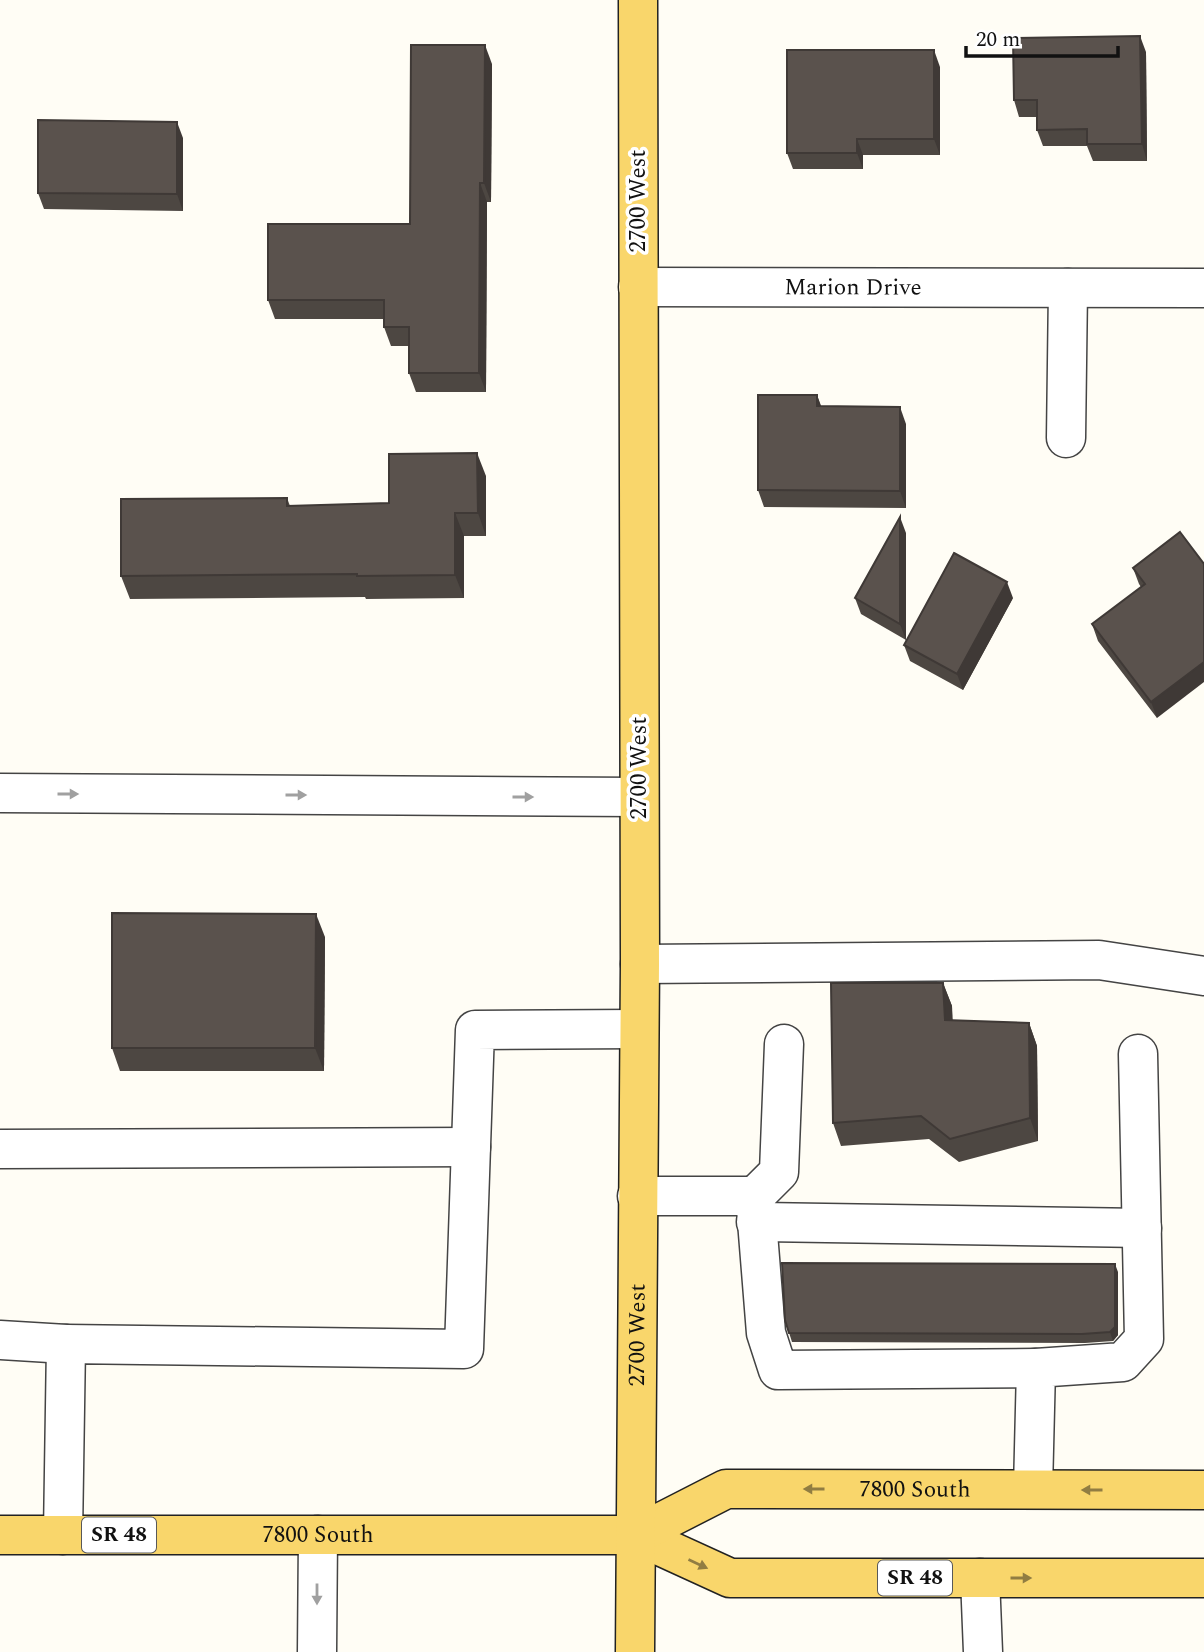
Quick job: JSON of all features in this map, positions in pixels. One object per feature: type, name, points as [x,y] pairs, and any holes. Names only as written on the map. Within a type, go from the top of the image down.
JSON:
[{"type":"main road","name":"2700 West","points":[[635,1652],[639,964],[638,0]]},
{"type":"main road","name":"7800 South","points":[[636,1535],[726,1489],[1204,1490]]},
{"type":"main road","name":"7800 South","points":[[0,1535],[636,1535],[730,1578],[1204,1578]]},
{"type":"street","name":"Marion Drive","points":[[638,287],[1204,288]]},
{"type":"street","points":[[1066,438],[1068,288]]},
{"type":"street","points":[[0,793],[639,797]]},
{"type":"street","points":[[639,964],[1099,960],[1204,976]]},
{"type":"street","points":[[0,1340],[66,1345],[464,1349],[475,1030],[638,1029]]},
{"type":"street","points":[[784,1044],[779,1172],[756,1209],[766,1333],[778,1370],[1036,1368],[1123,1362],[1144,1339],[1138,1054]]},
{"type":"street","points":[[0,1149],[471,1147]]},
{"type":"street","points":[[637,1196],[756,1209],[1142,1228]]},
{"type":"street","points":[[63,1535],[66,1345]]},
{"type":"street","points":[[1033,1489],[1036,1368]]},
{"type":"street","points":[[317,1652],[318,1535]]},
{"type":"street","points":[[980,1578],[983,1652]]},
{"type":"building","points":[[1140,36],[1142,144],[1087,144],[1087,129],[1037,130],[1037,100],[1014,100],[1013,38]]},
{"type":"building","points":[[411,45],[485,45],[484,183],[480,183],[479,373],[409,373],[409,327],[384,327],[384,300],[268,300],[268,224],[410,224]]},
{"type":"building","points":[[787,50],[934,50],[934,139],[857,139],[857,153],[787,153]]},
{"type":"building","points":[[38,120],[177,122],[177,194],[38,193]]},
{"type":"building","points":[[758,395],[817,395],[817,406],[900,407],[900,491],[758,490]]},
{"type":"building","points":[[477,453],[478,513],[455,513],[455,575],[121,576],[121,499],[287,498],[287,506],[389,503],[389,454]]},
{"type":"building","points":[[900,517],[900,624],[855,598]]},
{"type":"building","points":[[1180,532],[1204,564],[1204,662],[1151,702],[1092,624],[1145,584],[1133,568]]},
{"type":"building","points":[[954,553],[1007,582],[957,674],[904,645]]},
{"type":"building","points":[[112,913],[316,914],[315,1048],[112,1048]]},
{"type":"building","points":[[831,983],[943,983],[945,1020],[1029,1023],[1030,1118],[950,1139],[921,1116],[833,1123]]},
{"type":"building","points":[[782,1263],[1115,1264],[1115,1327],[1110,1332],[1082,1334],[789,1333],[785,1320]]}]
